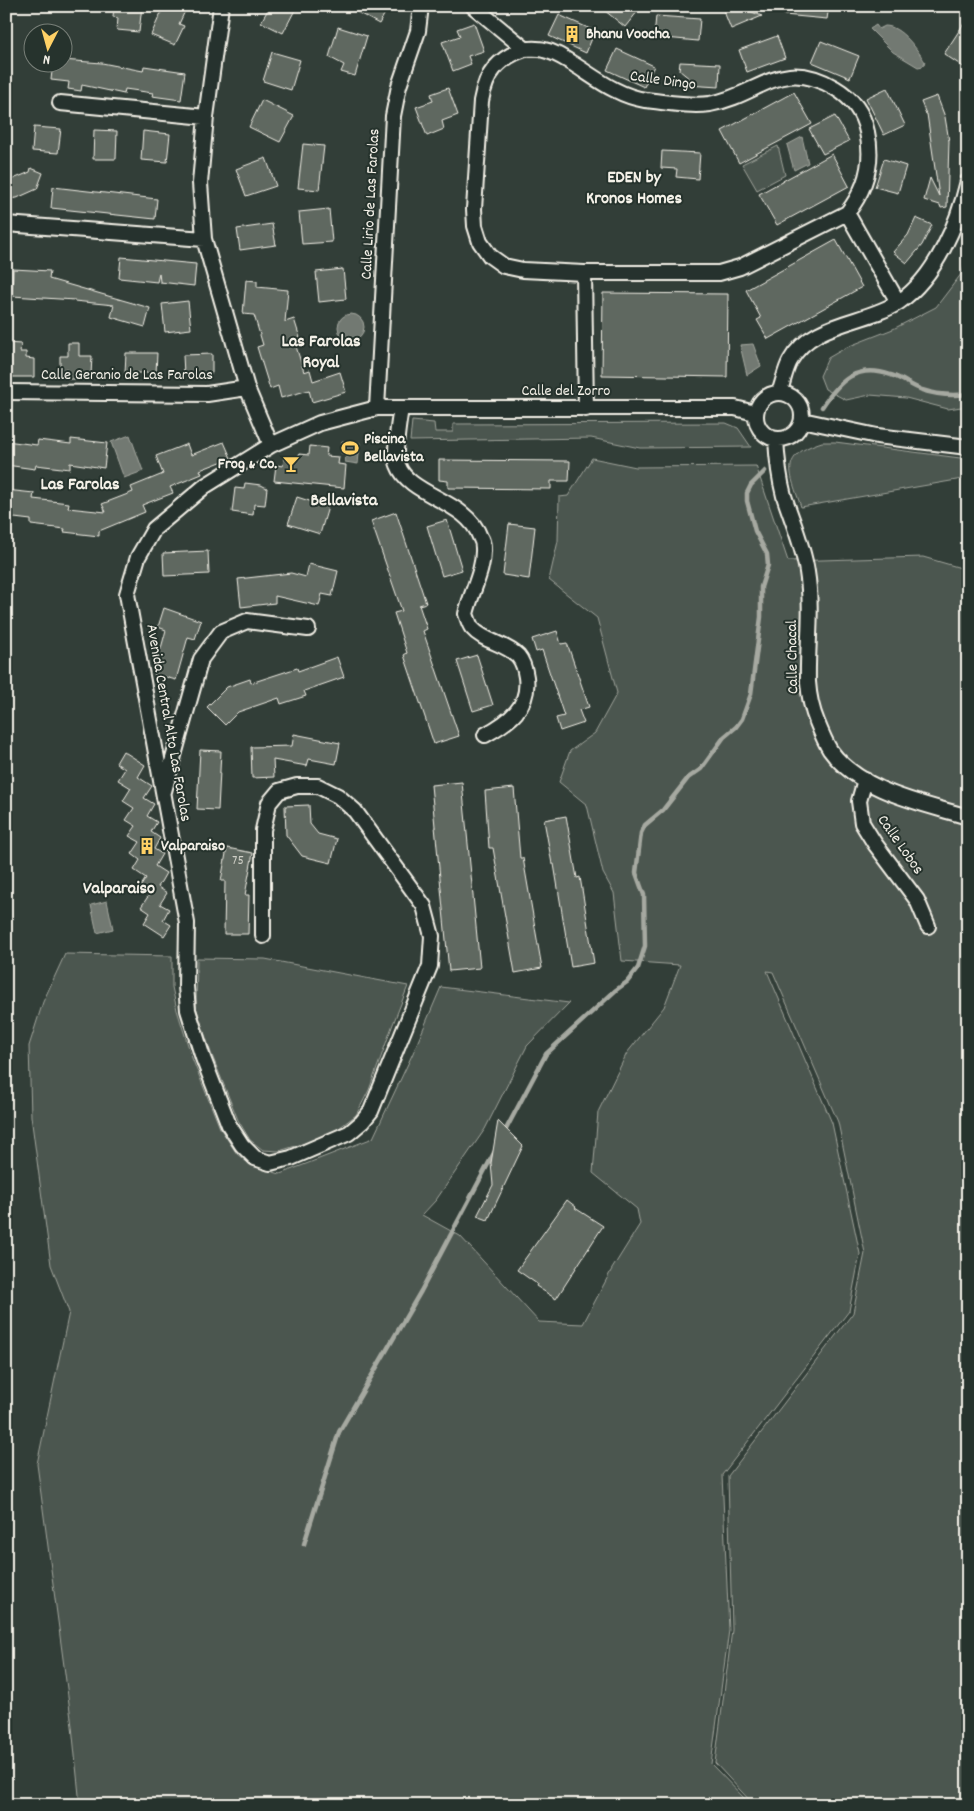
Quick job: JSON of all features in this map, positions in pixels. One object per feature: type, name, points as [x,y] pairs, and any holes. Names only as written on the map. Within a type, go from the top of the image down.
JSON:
[{"type":"street","points":[[221,6],[206,117],[200,183],[204,239],[247,388],[271,445]]},
{"type":"street","name":"Calle Lirio de Las Farolas","points":[[376,408],[393,116],[399,86],[418,31],[422,6]]},
{"type":"street","points":[[473,6],[525,49]]},
{"type":"street","name":"Calle Dingo","points":[[525,49],[544,49],[558,54],[609,87],[625,95],[686,104],[709,104],[784,75],[797,74],[813,77],[842,92],[861,113],[869,140],[871,156],[864,187],[858,200],[847,214],[740,267],[719,273],[584,273],[522,270],[504,266],[490,256],[480,242],[475,226],[474,209],[481,101],[484,87],[490,74],[500,62],[512,53],[525,49]]},
{"type":"street","points":[[60,103],[206,117]]},
{"type":"street","points":[[779,393],[789,362],[798,349],[811,339],[825,330],[869,315],[898,302],[916,288],[944,246],[958,218],[968,181]]},
{"type":"street","points":[[847,214],[898,302]]},
{"type":"street","points":[[6,224],[204,239]]},
{"type":"street","points":[[584,273],[586,408]]},
{"type":"street","name":"Calle Geranio de Las Farolas","points":[[6,392],[207,394],[247,388]]},
{"type":"street","points":[[779,393],[796,400],[802,413],[802,420],[794,434],[787,438],[776,439],[764,435],[759,429],[756,413],[762,400],[779,393]]},
{"type":"street","name":"Calle del Zorro","points":[[376,408],[735,408],[756,413]]},
{"type":"street","name":"Avenida Central Alto Las Farolas","points":[[263,936],[263,830],[269,803],[279,791],[297,786],[318,786],[338,796],[355,811],[424,906],[432,936],[430,966],[371,1111],[349,1133],[291,1158],[270,1163],[255,1158],[242,1145],[228,1125],[203,1058],[188,1010],[186,986],[187,923],[128,594],[138,557],[154,528],[204,486],[271,445],[320,423],[376,408]]},
{"type":"street","points":[[400,408],[397,465],[404,476],[414,484],[460,511],[476,527],[484,546],[481,565],[466,614],[472,628],[485,638],[500,644],[518,656],[525,669],[527,686],[524,701],[515,715],[502,726],[485,734]]},
{"type":"street","points":[[802,420],[877,436],[968,447]]},
{"type":"street","name":"Calle Chacal","points":[[776,439],[779,476],[784,496],[800,538],[807,572],[811,605],[808,683],[812,710],[830,750],[843,764],[865,780],[899,796],[968,816]]},
{"type":"street","points":[[163,794],[201,659],[221,632],[247,622],[308,629]]},
{"type":"street","name":"Calle Lobos","points":[[865,780],[859,801],[862,822],[874,844],[917,900],[928,926]]},
{"type":"shaded area","points":[[876,25],[879,29],[885,26],[891,27],[903,34],[922,57],[925,62],[923,66],[918,67],[893,52],[870,29]]},
{"type":"shaded area","points":[[802,137],[808,163],[794,170],[787,145]]},
{"type":"shaded area","points":[[778,146],[785,175],[757,190],[742,164]]},
{"type":"shaded area","points":[[968,252],[968,406],[948,409],[906,398],[870,395],[846,400],[825,389],[820,376],[828,358],[847,347],[893,329],[936,307],[962,273]]},
{"type":"shaded area","points":[[351,314],[360,318],[364,327],[360,336],[351,340],[342,336],[338,327],[342,318]]},
{"type":"shaded area","points":[[753,344],[761,366],[747,375],[740,345]]},
{"type":"shaded area","points":[[412,421],[434,423],[435,432],[453,432],[453,424],[726,423],[738,428],[751,447],[640,448],[591,438],[410,441]]},
{"type":"shaded area","points":[[130,435],[143,471],[124,478],[111,442]]},
{"type":"shaded area","name":"Piscina Bellavista","points":[[342,441],[360,443],[358,464],[345,462],[346,454],[341,453]]},
{"type":"shaded area","points":[[822,442],[835,442],[968,459],[968,478],[801,507],[791,475],[793,460],[808,447]]},
{"type":"shaded area","points":[[592,458],[636,467],[756,466],[788,561],[923,557],[968,570],[968,1805],[754,1805],[715,1763],[732,1630],[728,1476],[853,1313],[865,1253],[838,1122],[773,972],[767,971],[832,1123],[860,1254],[849,1311],[722,1475],[729,1630],[711,1764],[751,1805],[80,1805],[72,1726],[37,1464],[69,1312],[51,1265],[31,1116],[29,1046],[43,1002],[65,954],[172,956],[172,987],[177,1010],[192,1058],[220,1128],[237,1154],[251,1165],[280,1174],[373,1138],[413,1053],[441,987],[569,1003],[527,1046],[485,1129],[436,1200],[422,1215],[460,1236],[539,1322],[583,1324],[612,1269],[640,1224],[637,1209],[593,1173],[598,1112],[627,1053],[664,1007],[680,965],[622,961],[614,893],[603,873],[587,805],[559,782],[570,751],[595,733],[617,693],[597,618],[549,580],[558,541],[559,497],[568,496]]},
{"type":"shaded area","points":[[107,901],[113,929],[97,933],[91,905]]},
{"type":"shaded area","points":[[197,958],[265,959],[408,986],[369,1090],[356,1115],[335,1131],[309,1142],[279,1151],[263,1150],[250,1140],[238,1120],[211,1053],[196,1007]]},
{"type":"building","points":[[114,6],[142,6],[139,32],[117,30],[118,18],[113,17]]},
{"type":"building","points":[[164,6],[173,6],[185,11],[179,24],[184,26],[175,45],[151,35]]},
{"type":"building","points":[[270,6],[297,6],[283,33],[261,22]]},
{"type":"building","points":[[346,6],[389,6],[379,24]]},
{"type":"building","points":[[599,6],[642,6],[625,27]]},
{"type":"building","points":[[730,6],[748,6],[747,10],[762,16],[731,29],[723,9]]},
{"type":"building","points":[[785,6],[829,6],[827,19],[784,15]]},
{"type":"building","name":"Bhanu Voocha","points":[[559,15],[595,31],[586,53],[549,36]]},
{"type":"building","points":[[656,16],[700,19],[698,41],[654,37]]},
{"type":"building","points":[[968,17],[968,70],[944,54]]},
{"type":"building","points":[[474,23],[484,51],[468,56],[471,64],[453,71],[442,42],[460,36],[457,29]]},
{"type":"building","points":[[338,27],[367,36],[355,76],[341,72],[344,65],[329,57]]},
{"type":"building","points":[[777,36],[785,58],[747,72],[739,50]]},
{"type":"building","points":[[821,41],[859,56],[850,78],[812,62]]},
{"type":"building","points":[[617,49],[654,66],[644,87],[607,70]]},
{"type":"building","points":[[272,52],[300,60],[291,90],[263,81]]},
{"type":"building","points":[[72,61],[102,63],[143,71],[144,66],[185,72],[181,100],[152,96],[153,93],[125,89],[124,94],[82,85],[81,91],[68,89],[69,82],[51,80],[52,72],[72,72]]},
{"type":"building","points":[[680,62],[720,64],[719,87],[687,85],[690,79],[679,70]]},
{"type":"building","points":[[448,88],[458,115],[442,121],[444,129],[427,136],[416,107],[433,101],[431,94]]},
{"type":"building","points":[[887,88],[905,125],[884,135],[866,98]]},
{"type":"building","points":[[794,92],[812,124],[739,163],[722,131]]},
{"type":"building","points":[[937,96],[945,117],[949,141],[947,207],[941,208],[940,205],[924,200],[930,178],[939,196],[927,114],[921,102]]},
{"type":"building","points":[[262,100],[294,116],[280,142],[249,127]]},
{"type":"building","points":[[835,116],[849,141],[823,154],[809,129]]},
{"type":"building","points":[[34,127],[61,129],[58,153],[32,151]]},
{"type":"building","points":[[94,130],[117,131],[116,159],[93,159]]},
{"type":"building","points":[[143,131],[170,134],[167,162],[141,160]]},
{"type":"building","points":[[303,144],[324,146],[319,190],[298,188]]},
{"type":"building","points":[[662,151],[700,153],[698,179],[676,177],[677,169],[661,168]]},
{"type":"building","points":[[832,154],[849,186],[777,225],[759,194]]},
{"type":"building","points":[[266,158],[276,186],[246,196],[236,169]]},
{"type":"building","points":[[884,159],[906,166],[898,193],[875,187]]},
{"type":"building","points":[[31,168],[43,173],[37,189],[17,198],[6,199],[6,182],[30,172]]},
{"type":"building","points":[[53,187],[157,199],[155,219],[51,208]]},
{"type":"building","points":[[329,209],[332,242],[302,244],[299,212]]},
{"type":"building","points":[[916,218],[932,225],[922,245],[907,263],[893,252],[908,235]]},
{"type":"building","points":[[272,224],[276,245],[240,250],[237,229]]},
{"type":"building","points":[[836,240],[862,287],[768,339],[757,320],[761,318],[746,290]]},
{"type":"building","points":[[121,257],[196,264],[194,286],[160,282],[159,273],[157,282],[119,278]]},
{"type":"building","points":[[13,269],[50,271],[49,279],[150,308],[145,327],[111,317],[114,305],[75,300],[12,296]]},
{"type":"building","points":[[343,269],[346,299],[319,302],[316,272]]},
{"type":"building","points":[[246,280],[257,281],[257,287],[288,290],[285,322],[294,319],[300,338],[294,340],[304,372],[310,370],[313,381],[340,372],[346,392],[312,402],[309,390],[281,398],[278,386],[270,389],[257,347],[263,345],[254,315],[243,314]]},
{"type":"building","points":[[603,293],[728,294],[727,377],[602,375]]},
{"type":"building","points":[[188,301],[191,329],[165,332],[162,304]]},
{"type":"building","points":[[6,343],[21,344],[20,352],[26,352],[26,358],[34,359],[34,377],[6,377]]},
{"type":"building","points":[[68,343],[79,343],[79,356],[92,356],[91,375],[80,375],[80,379],[67,379],[67,370],[60,370],[60,356],[68,356]]},
{"type":"building","points":[[126,353],[157,353],[156,373],[125,373]]},
{"type":"building","points":[[212,354],[212,373],[184,374],[183,355]]},
{"type":"building","points":[[71,439],[107,443],[104,468],[70,463],[70,469],[36,465],[35,469],[6,465],[6,441],[37,445],[38,440],[71,444]]},
{"type":"building","points":[[224,442],[231,458],[200,470],[202,474],[170,487],[173,493],[142,505],[145,512],[99,531],[99,536],[64,532],[65,529],[31,525],[31,520],[6,517],[6,490],[34,493],[33,499],[69,503],[68,508],[106,512],[102,504],[133,492],[131,487],[163,474],[156,456],[187,444],[191,455]]},
{"type":"building","points":[[310,446],[327,448],[326,456],[339,457],[338,464],[346,465],[344,488],[274,481],[276,465],[283,466],[284,458],[299,459],[299,454],[309,455]]},
{"type":"building","points":[[439,460],[570,461],[569,481],[551,481],[551,489],[448,488],[448,481],[439,480]]},
{"type":"building","points":[[245,483],[261,485],[267,488],[265,505],[254,504],[253,515],[232,512],[235,488],[244,489]]},
{"type":"building","points":[[297,497],[328,507],[320,534],[288,524]]},
{"type":"building","points":[[396,512],[426,603],[419,605],[427,629],[423,631],[459,736],[434,744],[404,655],[407,653],[394,613],[402,611],[371,521]]},
{"type":"building","points":[[447,520],[462,570],[442,576],[427,526]]},
{"type":"building","points":[[509,524],[535,527],[529,579],[503,575]]},
{"type":"building","points":[[208,551],[209,574],[164,576],[163,553]]},
{"type":"building","points":[[309,564],[338,571],[332,596],[322,594],[319,606],[275,596],[275,603],[241,607],[238,579],[291,573],[306,577]]},
{"type":"building","points":[[164,608],[201,621],[195,639],[188,637],[176,680],[154,674],[166,630],[158,627]]},
{"type":"building","points":[[557,631],[561,644],[567,643],[589,707],[579,710],[584,723],[560,731],[556,718],[564,716],[542,650],[536,652],[532,639]]},
{"type":"building","points":[[477,655],[493,705],[473,711],[457,661]]},
{"type":"building","points":[[337,657],[344,677],[304,691],[306,696],[281,704],[279,698],[238,712],[225,725],[207,707],[227,687],[250,679],[251,683],[297,668],[298,671]]},
{"type":"building","points":[[294,734],[340,743],[336,764],[309,759],[307,766],[273,760],[274,777],[252,778],[251,747],[292,746]]},
{"type":"building","points":[[200,750],[221,751],[218,810],[197,809]]},
{"type":"building","name":"Valparaiso","points":[[123,751],[145,765],[138,777],[152,786],[144,798],[154,804],[147,816],[157,822],[151,832],[160,838],[154,849],[162,854],[155,866],[166,873],[158,887],[167,893],[160,904],[169,909],[163,920],[171,925],[164,936],[144,923],[150,913],[141,907],[149,895],[139,889],[146,878],[134,870],[140,860],[132,854],[140,842],[129,836],[136,826],[126,820],[134,808],[123,801],[131,788],[118,780],[125,769],[116,763]]},
{"type":"building","points":[[462,782],[480,968],[449,971],[431,785]]},
{"type":"building","points":[[514,788],[520,858],[523,858],[542,968],[515,973],[493,848],[489,848],[485,791]]},
{"type":"building","points":[[309,805],[310,824],[318,834],[337,839],[331,863],[302,856],[286,835],[285,806]]},
{"type":"building","points":[[566,816],[577,878],[580,877],[594,963],[571,967],[554,864],[552,864],[544,820]]},
{"type":"building","points":[[227,848],[253,853],[245,895],[249,895],[248,934],[224,934],[225,881],[221,881]]},
{"type":"building","points":[[498,1121],[523,1146],[488,1220],[477,1216],[493,1185],[491,1163]]},
{"type":"building","points":[[567,1200],[575,1208],[603,1226],[556,1299],[536,1286],[537,1284],[517,1270]]},
{"type":"waterway","points":[[822,407],[836,389],[850,376],[868,371],[895,376],[922,390],[933,393],[968,394]]},
{"type":"waterway","points":[[504,1133],[546,1054],[627,982],[638,968],[645,946],[644,895],[636,873],[641,833],[645,825],[663,810],[688,778],[701,769],[724,737],[742,719],[751,694],[761,617],[761,587],[768,565],[767,554],[755,531],[747,501],[747,493],[751,485],[765,471]]},
{"type":"waterway","points":[[304,1544],[339,1432],[421,1291],[495,1151]]},
{"type":"place","name":"Bhanu Voocha","points":[[572,34]]},
{"type":"place","name":"Piscina Bellavista","points":[[350,448]]},
{"type":"place","name":"Frog & Co.","points":[[291,464]]},
{"type":"place","name":"Valparaiso","points":[[147,846]]},
{"type":"district","name":"EDEN by Kronos Homes","points":[[634,188]]},
{"type":"district","name":"Las Farolas Royal","points":[[321,352]]},
{"type":"district","name":"Las Farolas","points":[[80,485]]},
{"type":"district","name":"Bellavista","points":[[344,501]]},
{"type":"district","name":"Valparaiso","points":[[119,889]]}]
